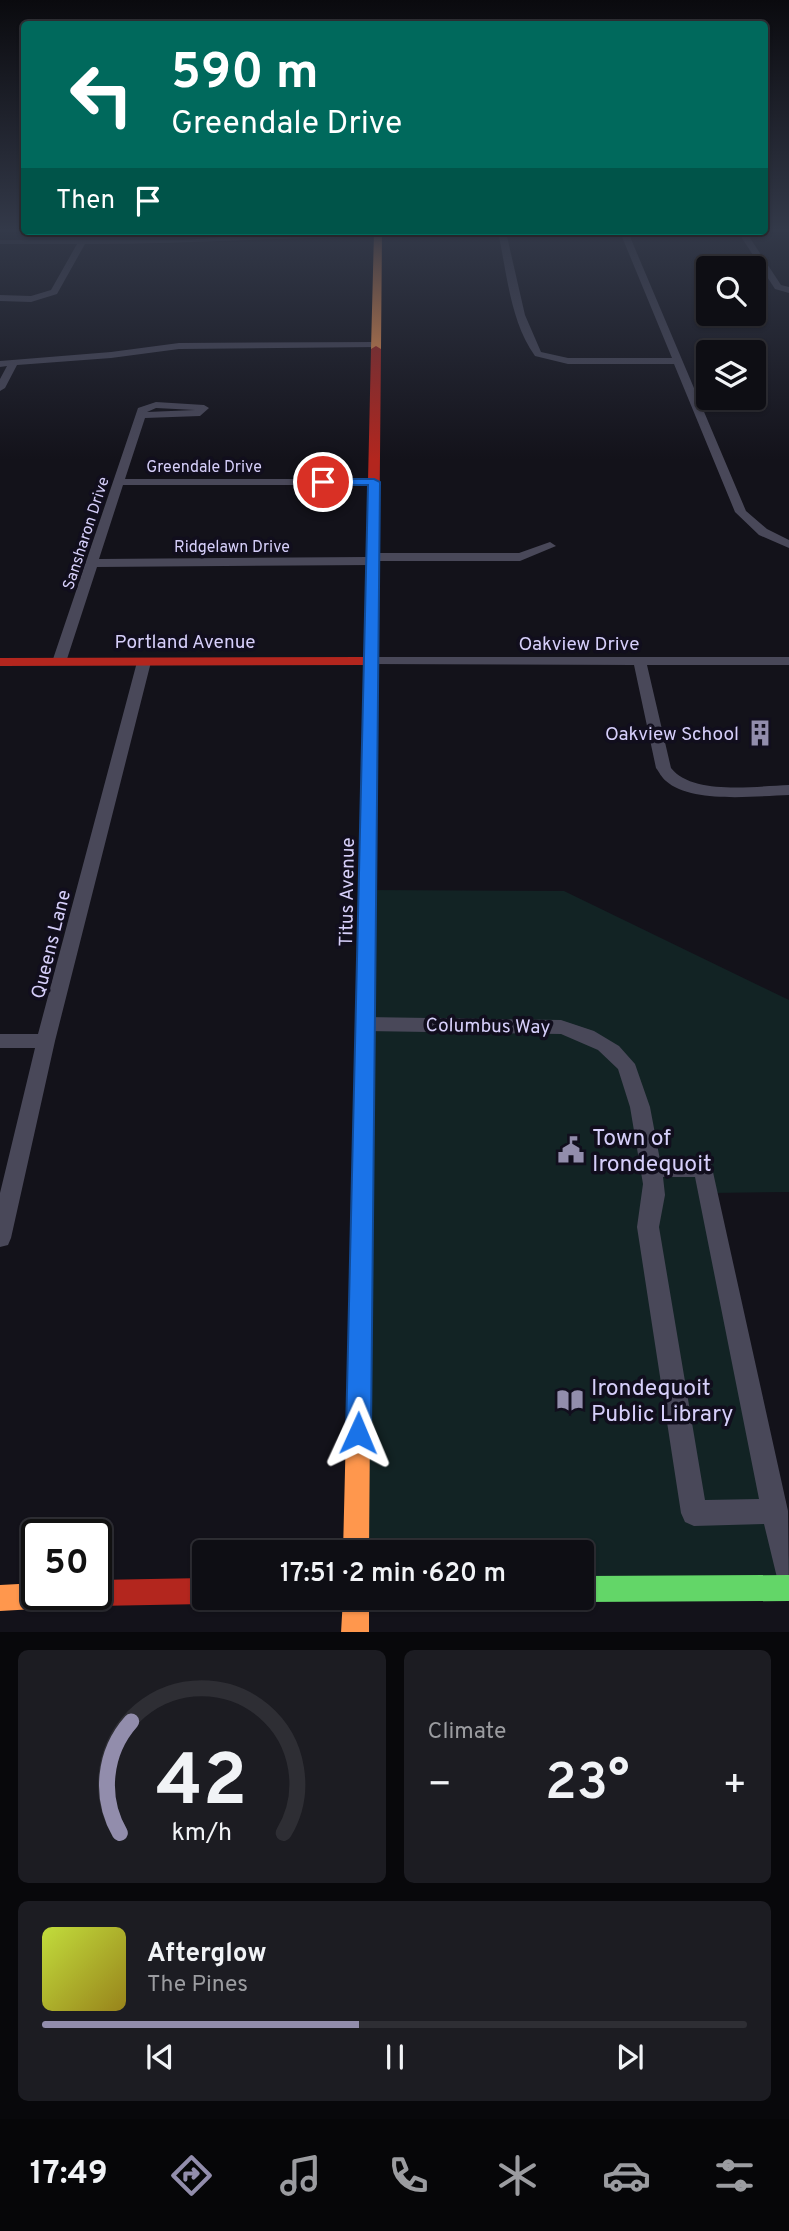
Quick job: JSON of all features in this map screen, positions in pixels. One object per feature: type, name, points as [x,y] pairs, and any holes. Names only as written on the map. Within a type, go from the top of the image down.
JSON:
[{"type":"main road","name":"Titus Avenue","points":[[356,1540],[377,308]]},
{"type":"main road","name":"Portland Avenue","points":[[0,662],[369,661]]},
{"type":"main road","points":[[594,1589],[789,1588]]},
{"type":"main road","points":[[112,1593],[192,1591]]},
{"type":"main road","points":[[0,1598],[21,1597]]},
{"type":"main road","points":[[355,1632],[356,1610]]},
{"type":"street","points":[[520,308],[532,346],[538,354],[568,361],[678,360]]},
{"type":"street","points":[[656,308],[741,512],[763,532],[789,544]]},
{"type":"street","points":[[0,364],[178,346],[376,345]]},
{"type":"street","points":[[0,388],[13,363]]},
{"type":"street","name":"Sansharon Drive","points":[[59,662],[141,415]]},
{"type":"street","name":"Greendale Drive","points":[[119,482],[374,482]]},
{"type":"street","name":"Ridgelawn Drive","points":[[92,563],[520,556],[550,546]]},
{"type":"street","name":"Oakview Drive","points":[[369,661],[789,661]]},
{"type":"street","name":"Queens Lane","points":[[0,1238],[47,1041],[144,662]]},
{"type":"street","points":[[640,663],[664,768],[671,779],[684,787],[700,790],[789,790]]},
{"type":"street","name":"Columbus Way","points":[[365,1024],[561,1027],[590,1037],[610,1049],[625,1064],[632,1078],[653,1168]]},
{"type":"street","points":[[0,1041],[47,1041]]},
{"type":"street","points":[[775,1511],[694,1513],[648,1227],[654,1196],[653,1168],[704,1169],[775,1511],[789,1581]]},
{"type":"shaded area","points":[[367,890],[564,891],[789,1000],[789,1192],[710,1193],[789,1560],[789,1587],[594,1589],[594,1540],[356,1540]]},
{"type":"traffic: fast","points":[[362,1186],[371,673]]},
{"type":"traffic: fast","points":[[594,1589],[789,1588]]},
{"type":"traffic: slow","points":[[376,349],[377,308]]},
{"type":"traffic: slow","points":[[356,1540],[362,1186]]},
{"type":"traffic: slow","points":[[0,1598],[21,1597]]},
{"type":"traffic: slow","points":[[355,1632],[356,1610]]},
{"type":"traffic: jam","points":[[371,673],[376,349]]},
{"type":"traffic: jam","points":[[0,662],[369,661]]},
{"type":"traffic: jam","points":[[112,1593],[192,1591]]},
{"type":"place","name":"Oakview School","points":[[760,733]]},
{"type":"place","name":"Town of Irondequoit","points":[[571,1150]]},
{"type":"place","name":"Irondequoit Public Library","points":[[570,1400]]},
{"type":"route","points":[[323,482],[374,482],[358,1433]]}]
